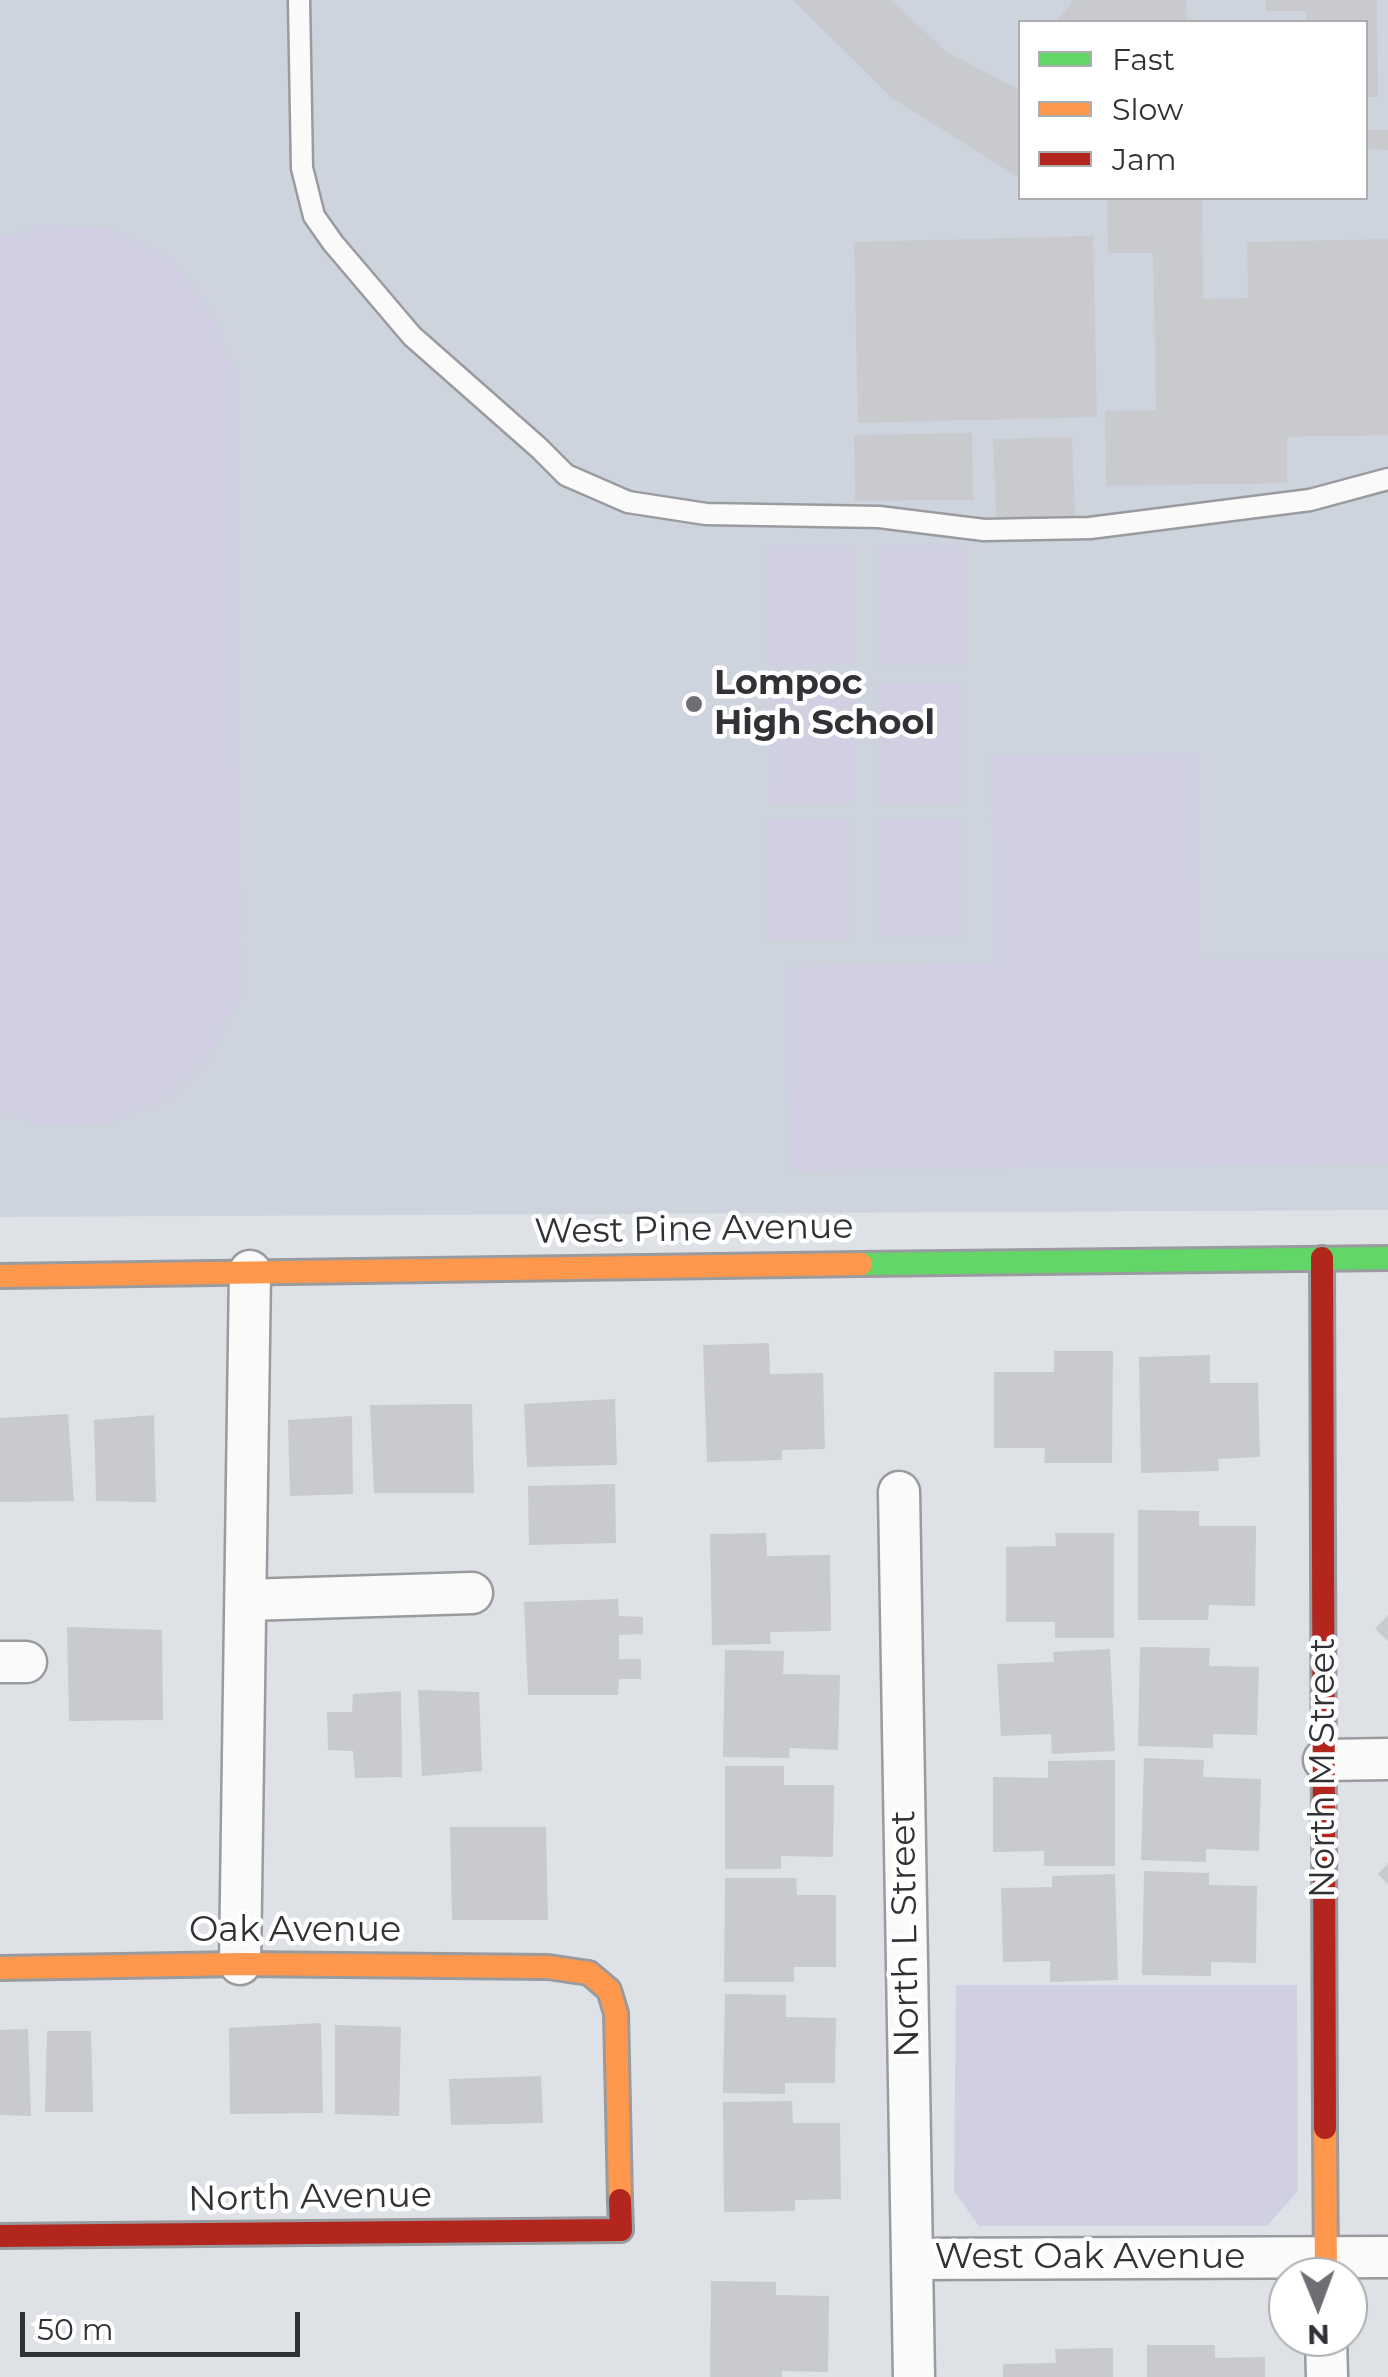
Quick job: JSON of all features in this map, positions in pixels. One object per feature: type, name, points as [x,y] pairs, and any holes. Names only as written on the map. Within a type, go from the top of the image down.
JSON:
[{"type":"street","name":"North M Street","points":[[1322,1258],[1326,2257]]},
{"type":"street","name":"West Pine Avenue","points":[[0,1276],[1388,1258]]},
{"type":"street","points":[[240,1964],[250,1270]]},
{"type":"street","name":"North L Street","points":[[899,1492],[914,2377]]},
{"type":"street","points":[[246,1600],[472,1593]]},
{"type":"street","points":[[1324,1760],[1388,1759]]},
{"type":"street","name":"Oak Avenue","points":[[0,1968],[240,1964],[548,1966],[589,1973],[609,1990],[616,2013],[620,2230]]},
{"type":"street","name":"North Avenue","points":[[0,2236],[620,2230]]},
{"type":"street","name":"West Oak Avenue","points":[[912,2259],[1268,2266]]},
{"type":"lane","points":[[299,0],[302,168],[314,216],[412,336],[566,475],[628,502],[706,514],[879,517],[984,530],[1090,528],[1310,500],[1388,479]]},
{"type":"shaded area","name":"Lompoc High School","points":[[0,0],[1388,0],[1388,1210],[0,1217]]},
{"type":"shaded area","points":[[42,225],[108,229],[171,258],[210,311],[235,372],[241,995],[209,1056],[166,1100],[113,1123],[36,1125],[0,1112],[0,238]]},
{"type":"shaded area","points":[[767,545],[853,546],[853,665],[766,665]]},
{"type":"shaded area","points":[[880,546],[966,546],[965,666],[879,666]]},
{"type":"shaded area","points":[[769,683],[855,683],[855,803],[768,803]]},
{"type":"shaded area","points":[[878,684],[964,684],[963,803],[877,803]]},
{"type":"shaded area","points":[[1197,754],[1200,960],[1388,958],[1388,1163],[790,1171],[786,966],[994,963],[991,756]]},
{"type":"shaded area","points":[[877,819],[964,819],[963,938],[877,938]]},
{"type":"shaded area","points":[[765,820],[851,820],[851,940],[764,939]]},
{"type":"shaded area","points":[[956,1985],[1297,1985],[1298,2191],[1267,2226],[979,2226],[954,2191]]},
{"type":"building","points":[[793,0],[892,0],[945,51],[1018,89],[1018,177],[892,98]]},
{"type":"building","points":[[1074,0],[1186,0],[1187,20],[1057,20]]},
{"type":"building","points":[[1266,0],[1377,0],[1378,97],[1368,97],[1368,20],[1306,20],[1306,11],[1266,11]]},
{"type":"building","points":[[1368,130],[1388,130],[1388,150],[1368,149]]},
{"type":"building","points":[[1107,200],[1202,200],[1203,299],[1248,298],[1247,242],[1388,239],[1388,435],[1287,437],[1287,483],[1106,486],[1105,411],[1156,410],[1153,253],[1108,253]]},
{"type":"building","points":[[1093,236],[1097,417],[858,423],[854,242]]},
{"type":"building","points":[[972,433],[973,500],[855,501],[854,435]]},
{"type":"building","points":[[1072,437],[1075,516],[996,518],[993,439]]},
{"type":"building","points":[[769,1343],[770,1374],[823,1373],[825,1449],[782,1450],[782,1460],[707,1462],[703,1345]]},
{"type":"building","points":[[1054,1351],[1113,1351],[1112,1463],[1044,1463],[1045,1448],[994,1448],[994,1372],[1054,1372]]},
{"type":"building","points":[[1210,1355],[1210,1383],[1258,1383],[1260,1457],[1218,1459],[1219,1471],[1141,1473],[1139,1357]]},
{"type":"building","points":[[615,1399],[617,1465],[527,1467],[524,1404]]},
{"type":"building","points":[[472,1404],[474,1493],[374,1493],[370,1405]]},
{"type":"building","points":[[68,1414],[74,1501],[0,1502],[0,1418]]},
{"type":"building","points":[[154,1415],[156,1502],[96,1501],[94,1420]]},
{"type":"building","points":[[352,1416],[353,1494],[290,1496],[288,1420]]},
{"type":"building","points":[[615,1484],[616,1543],[529,1545],[528,1486]]},
{"type":"building","points":[[1138,1510],[1199,1511],[1199,1526],[1256,1526],[1255,1606],[1209,1605],[1208,1620],[1138,1620]]},
{"type":"building","points":[[766,1533],[767,1556],[830,1555],[831,1631],[770,1632],[771,1644],[712,1645],[710,1534]]},
{"type":"building","points":[[1055,1533],[1114,1533],[1114,1638],[1055,1638],[1055,1622],[1006,1622],[1006,1547],[1056,1546]]},
{"type":"building","points":[[618,1599],[619,1616],[643,1617],[643,1634],[619,1635],[619,1659],[641,1659],[641,1679],[619,1679],[618,1695],[528,1695],[524,1602]]},
{"type":"building","points":[[1388,1615],[1388,1641],[1375,1629]]},
{"type":"building","points":[[67,1627],[162,1630],[163,1720],[69,1721]]},
{"type":"building","points":[[1140,1647],[1210,1648],[1209,1666],[1259,1667],[1257,1735],[1213,1734],[1213,1748],[1138,1746]]},
{"type":"building","points":[[1110,1649],[1115,1751],[1052,1754],[1051,1734],[1001,1736],[997,1664],[1054,1662],[1053,1652]]},
{"type":"building","points":[[725,1650],[784,1651],[783,1674],[840,1675],[838,1750],[790,1748],[789,1758],[723,1757]]},
{"type":"building","points":[[418,1690],[479,1692],[482,1771],[422,1776]]},
{"type":"building","points":[[401,1691],[402,1777],[355,1778],[353,1751],[328,1750],[327,1712],[352,1712],[353,1694]]},
{"type":"building","points":[[1144,1758],[1204,1760],[1203,1777],[1261,1779],[1259,1851],[1206,1849],[1206,1862],[1141,1860]]},
{"type":"building","points":[[1115,1760],[1115,1866],[1044,1866],[1044,1851],[993,1852],[993,1777],[1048,1778],[1048,1761]]},
{"type":"building","points":[[725,1766],[784,1766],[784,1785],[834,1785],[833,1857],[781,1856],[781,1869],[725,1869]]},
{"type":"building","points":[[450,1827],[546,1827],[548,1920],[452,1920]]},
{"type":"building","points":[[1388,1863],[1388,1884],[1378,1874]]},
{"type":"building","points":[[1144,1871],[1209,1873],[1209,1885],[1257,1886],[1256,1963],[1211,1962],[1211,1976],[1142,1975]]},
{"type":"building","points":[[1115,1874],[1118,1980],[1050,1982],[1050,1961],[1003,1962],[1001,1888],[1052,1887],[1052,1876]]},
{"type":"building","points":[[725,1878],[796,1878],[797,1895],[836,1895],[836,1967],[794,1967],[794,1982],[724,1982]]},
{"type":"building","points":[[725,1994],[786,1995],[786,2017],[836,2018],[835,2083],[785,2083],[785,2094],[723,2093]]},
{"type":"building","points":[[321,2023],[323,2113],[230,2114],[229,2028]]},
{"type":"building","points":[[335,2025],[401,2027],[399,2116],[335,2114]]},
{"type":"building","points":[[28,2029],[31,2116],[0,2115],[0,2030]]},
{"type":"building","points":[[47,2031],[91,2031],[93,2112],[45,2112]]},
{"type":"building","points":[[541,2076],[543,2123],[451,2125],[449,2079]]},
{"type":"building","points":[[792,2101],[793,2123],[840,2123],[841,2199],[795,2200],[795,2211],[724,2212],[723,2102]]},
{"type":"building","points":[[711,2281],[776,2282],[776,2295],[829,2296],[828,2372],[782,2371],[782,2377],[710,2377]]},
{"type":"building","points":[[1147,2345],[1215,2345],[1215,2358],[1265,2357],[1265,2377],[1147,2377]]},
{"type":"building","points":[[1113,2348],[1113,2377],[1003,2377],[1003,2364],[1056,2363],[1055,2349]]},
{"type":"traffic: fast","points":[[861,1264],[1388,1258]]},
{"type":"traffic: slow","points":[[0,1276],[861,1264]]},
{"type":"traffic: slow","points":[[0,1968],[240,1964],[548,1967],[589,1973],[609,1990],[616,2013],[620,2200]]},
{"type":"traffic: slow","points":[[1325,2128],[1326,2257]]},
{"type":"traffic: jam","points":[[1322,1258],[1325,2128]]},
{"type":"traffic: jam","points":[[0,2236],[621,2230],[620,2200]]},
{"type":"place","name":"Lompoc High School","points":[[694,704]]}]
